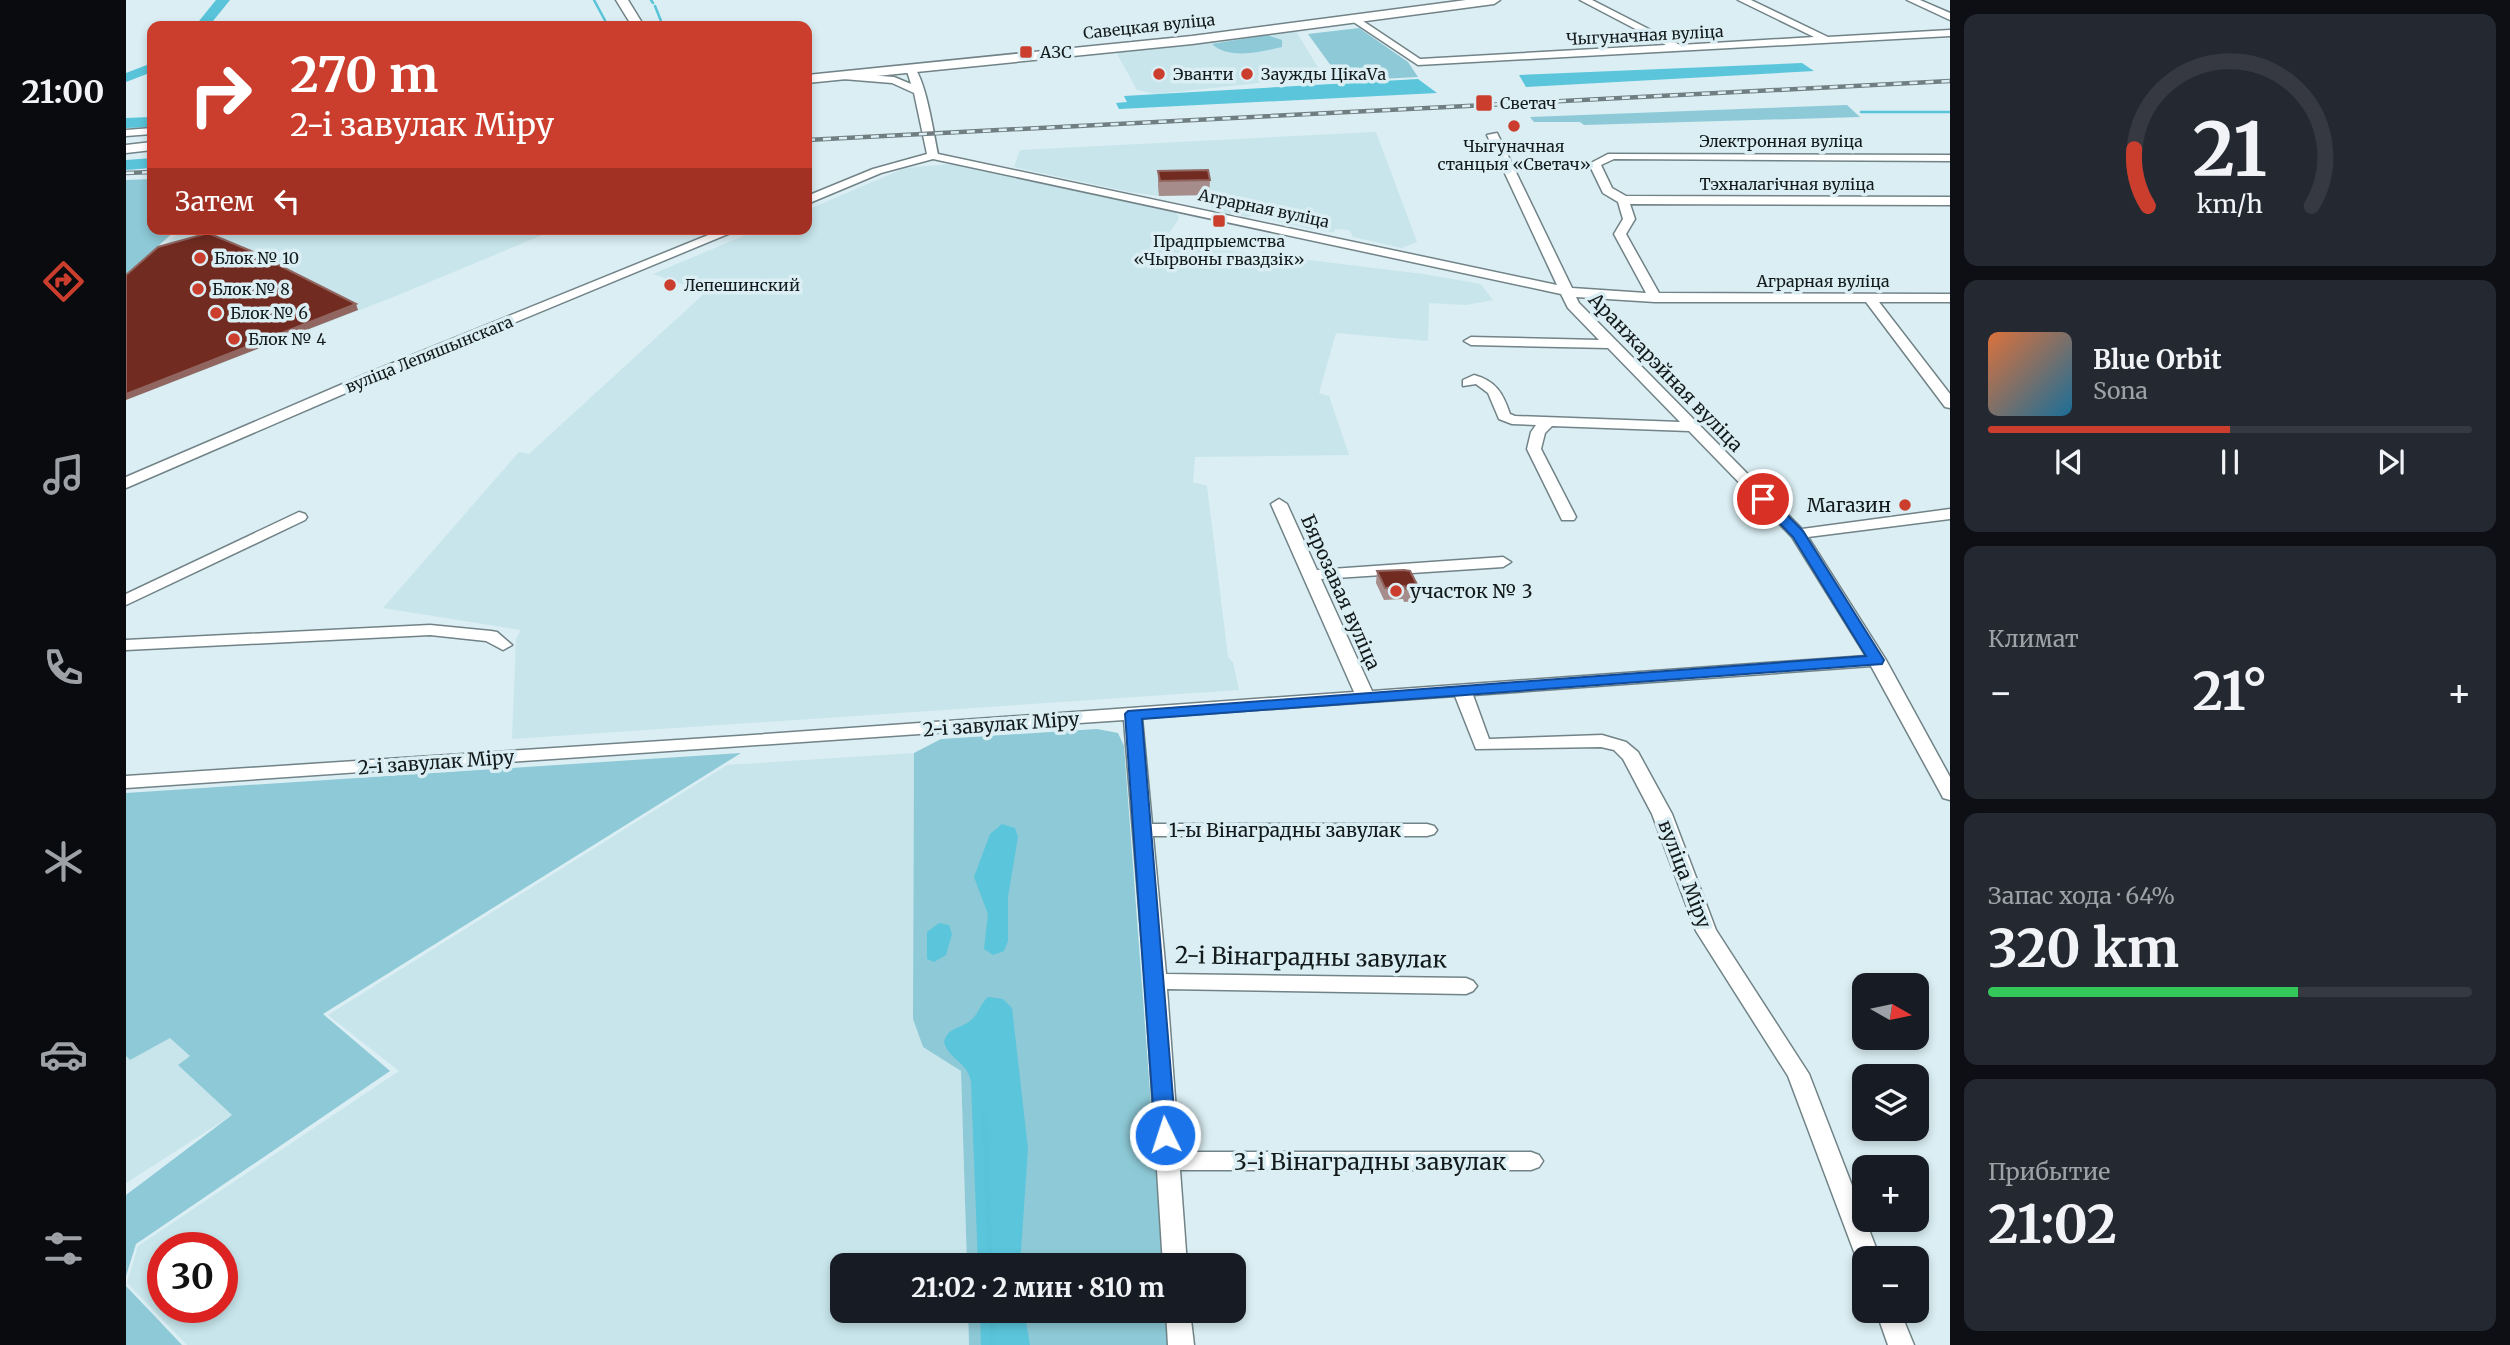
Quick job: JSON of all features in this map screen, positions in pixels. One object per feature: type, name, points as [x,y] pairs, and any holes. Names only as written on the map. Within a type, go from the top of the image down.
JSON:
[{"type":"main road","points":[[622,0],[635,21]]},
{"type":"main road","name":"Савецкая вуліца","points":[[812,78],[1180,41],[1493,0]]},
{"type":"main road","points":[[126,149],[147,147]]},
{"type":"street","points":[[1585,0],[1681,49]]},
{"type":"street","points":[[1743,0],[1828,41]]},
{"type":"street","points":[[1912,0],[1950,17]]},
{"type":"street","name":"Чыгуначная вуліца","points":[[1354,19],[1418,62],[1950,33]]},
{"type":"street","points":[[812,198],[877,171],[933,156],[919,90],[911,68]]},
{"type":"street","points":[[839,75],[894,80],[919,90]]},
{"type":"street","points":[[126,133],[147,131]]},
{"type":"street","name":"Аранжарэйная вуліца","points":[[1493,135],[1573,305],[1798,534],[1877,660],[1950,794]]},
{"type":"street","name":"Аграрная вуліца","points":[[933,156],[1567,293],[1655,298],[1950,298]]},
{"type":"street","name":"Электронная вуліца","points":[[1623,200],[1607,190],[1595,164],[1612,156],[1950,158]]},
{"type":"street","points":[[1623,200],[1629,219],[1620,234],[1655,298]]},
{"type":"street","name":"Тэхналагічная вуліца","points":[[1623,200],[1950,201]]},
{"type":"street","name":"вуліца Лепяшынскага","points":[[126,483],[371,377],[719,235]]},
{"type":"street","points":[[1870,299],[1950,404]]},
{"type":"street","points":[[1472,341],[1612,344]]},
{"type":"street","points":[[1468,383],[1474,379],[1488,382],[1495,390],[1504,416],[1512,420],[1693,427]]},
{"type":"street","points":[[1550,420],[1538,432],[1534,449],[1568,517]]},
{"type":"street","name":"Бярозавая вуліца","points":[[1279,504],[1365,696]]},
{"type":"street","points":[[1798,534],[1950,514]]},
{"type":"street","points":[[126,600],[299,517]]},
{"type":"street","points":[[1309,575],[1503,562]]},
{"type":"street","points":[[126,645],[430,630],[491,636],[503,645]]},
{"type":"street","name":"2-і завулак Міру","points":[[126,782],[1133,714],[1877,660]]},
{"type":"street","name":"вуліца Міру","points":[[1462,690],[1482,745],[1602,741],[1620,746],[1631,756],[1662,814],[1706,931],[1798,1074],[1863,1246]]},
{"type":"street","points":[[1133,714],[1156,981],[1174,1253]]},
{"type":"street","name":"1-ы Вінаградны завулак","points":[[1143,830],[1427,830]]},
{"type":"street","name":"2-і Вінаградны завулак","points":[[1156,981],[1466,986]]},
{"type":"street","name":"3-і Вінаградны завулак","points":[[1167,1161],[1531,1161]]},
{"type":"street","points":[[1179,1323],[1181,1345]]},
{"type":"street","points":[[1893,1323],[1901,1345]]},
{"type":"shaded area","points":[[1359,28],[1408,62],[1418,77],[1342,81],[1308,34]]},
{"type":"shaded area","points":[[1296,31],[1323,76],[1156,94],[1137,90],[1116,52]]},
{"type":"shaded area","points":[[1267,35],[1282,40],[1282,47],[1236,53],[1219,49],[1212,44]]},
{"type":"shaded area","points":[[1802,63],[1814,71],[1526,87],[1519,75]]},
{"type":"shaded area","points":[[1418,79],[1437,93],[1119,109],[1116,103],[1127,102],[1124,96]]},
{"type":"shaded area","points":[[1847,105],[1860,117],[1584,125],[1580,122],[1534,122],[1530,117]]},
{"type":"shaded area","points":[[1376,132],[1417,242],[1402,248],[1353,237],[1349,230],[1314,230],[1253,215],[1248,217],[1212,210],[1209,195],[1159,196],[1130,192],[1014,167],[1020,150]]},
{"type":"shaded area","points":[[951,164],[1174,210],[1178,220],[1160,246],[1195,251],[1199,246],[1260,255],[1262,251],[1293,255],[1292,258],[1423,274],[1481,284],[1493,300],[1466,305],[1429,303],[1428,341],[1336,333],[1319,393],[1329,396],[1349,455],[1195,457],[1193,482],[1207,486],[1228,657],[1233,662],[1239,690],[512,739],[516,639],[521,630],[383,608],[519,452],[529,454],[706,292],[653,274],[746,235],[812,235],[812,208],[905,168]]},
{"type":"shaded area","points":[[147,179],[147,235],[170,235],[126,275],[126,180]]},
{"type":"shaded area","points":[[176,235],[543,235],[391,298],[126,400],[126,281]]},
{"type":"shaded area","points":[[1097,729],[1118,733],[1124,746],[1162,1253],[967,1253],[961,1071],[923,1047],[913,1019],[914,753],[941,739]]},
{"type":"shaded area","points":[[741,753],[323,1014],[390,1071],[154,1232],[147,1232],[147,1237],[136,1244],[126,1276],[126,1195],[232,1115],[178,1065],[190,1056],[170,1038],[130,1060],[126,1056],[126,793]]},
{"type":"shaded area","points":[[914,753],[913,1019],[923,1047],[961,1071],[967,1253],[830,1253],[830,1323],[968,1323],[969,1345],[187,1345],[166,1323],[238,1323],[238,1232],[159,1232],[399,1071],[328,1015],[727,765]]},
{"type":"shaded area","points":[[1002,824],[1015,828],[1018,837],[1008,897],[1008,941],[1004,951],[993,955],[984,949],[988,914],[974,877],[990,834]]},
{"type":"shaded area","points":[[939,923],[949,925],[952,934],[946,955],[934,962],[927,959],[927,932]]},
{"type":"shaded area","points":[[988,997],[1003,999],[1012,1008],[1028,1149],[1021,1253],[978,1253],[971,1082],[966,1070],[946,1048],[944,1042],[951,1031],[973,1018]]},
{"type":"shaded area","points":[[169,1037],[191,1056],[178,1065],[232,1115],[126,1183],[126,1056],[130,1060]]},
{"type":"shaded area","points":[[147,1240],[147,1304],[127,1283],[138,1246]]},
{"type":"shaded area","points":[[126,1286],[147,1308],[147,1323],[161,1323],[182,1345],[126,1345]]},
{"type":"shaded area","points":[[968,1323],[1167,1323],[1169,1345],[969,1345]]},
{"type":"shaded area","points":[[980,1323],[1026,1323],[1030,1345],[981,1345]]},
{"type":"building","points":[[1208,170],[1210,180],[1160,181],[1158,171]]},
{"type":"building","points":[[201,235],[213,235],[251,251],[356,304],[126,394],[126,275],[158,247]]},
{"type":"building","points":[[1377,571],[1410,571],[1419,588],[1385,588]]},
{"type":"waterway","points":[[206,21],[223,0]]},
{"type":"waterway","points":[[594,0],[605,21]]},
{"type":"waterway","points":[[655,6],[661,21]]},
{"type":"waterway","points":[[126,78],[147,69]]},
{"type":"waterway","points":[[1861,112],[1950,112]]},
{"type":"waterway","points":[[126,123],[147,122]]},
{"type":"waterway","points":[[126,165],[147,163]]},
{"type":"waterway","points":[[985,1116],[990,1253]]},
{"type":"waterway","points":[[992,1323],[993,1345]]},
{"type":"railway","points":[[812,140],[1950,81]]},
{"type":"railway","points":[[126,173],[147,172]]},
{"type":"place","name":"АЗС","points":[[1026,52]]},
{"type":"place","name":"Эванти","points":[[1159,74]]},
{"type":"place","name":"Заужды ЦікаVа","points":[[1247,74]]},
{"type":"place","name":"Светач","points":[[1484,103]]},
{"type":"place","name":"Чыгуначная станцыя «Светач»","points":[[1514,126]]},
{"type":"place","name":"Прадпрыемства «Чырвоны гваздзік»","points":[[1219,221]]},
{"type":"place","name":"Блок № 10","points":[[200,258]]},
{"type":"place","name":"Лепешинский","points":[[670,285]]},
{"type":"place","name":"Блок № 8","points":[[198,289]]},
{"type":"place","name":"Блок № 6","points":[[216,313]]},
{"type":"place","name":"Блок № 4","points":[[234,339]]},
{"type":"place","name":"Магазин","points":[[1905,505]]},
{"type":"place","name":"участок № 3","points":[[1396,591]]},
{"type":"route","points":[[1165,1135],[1156,981],[1133,714],[1877,660],[1798,534],[1763,499]]}]
